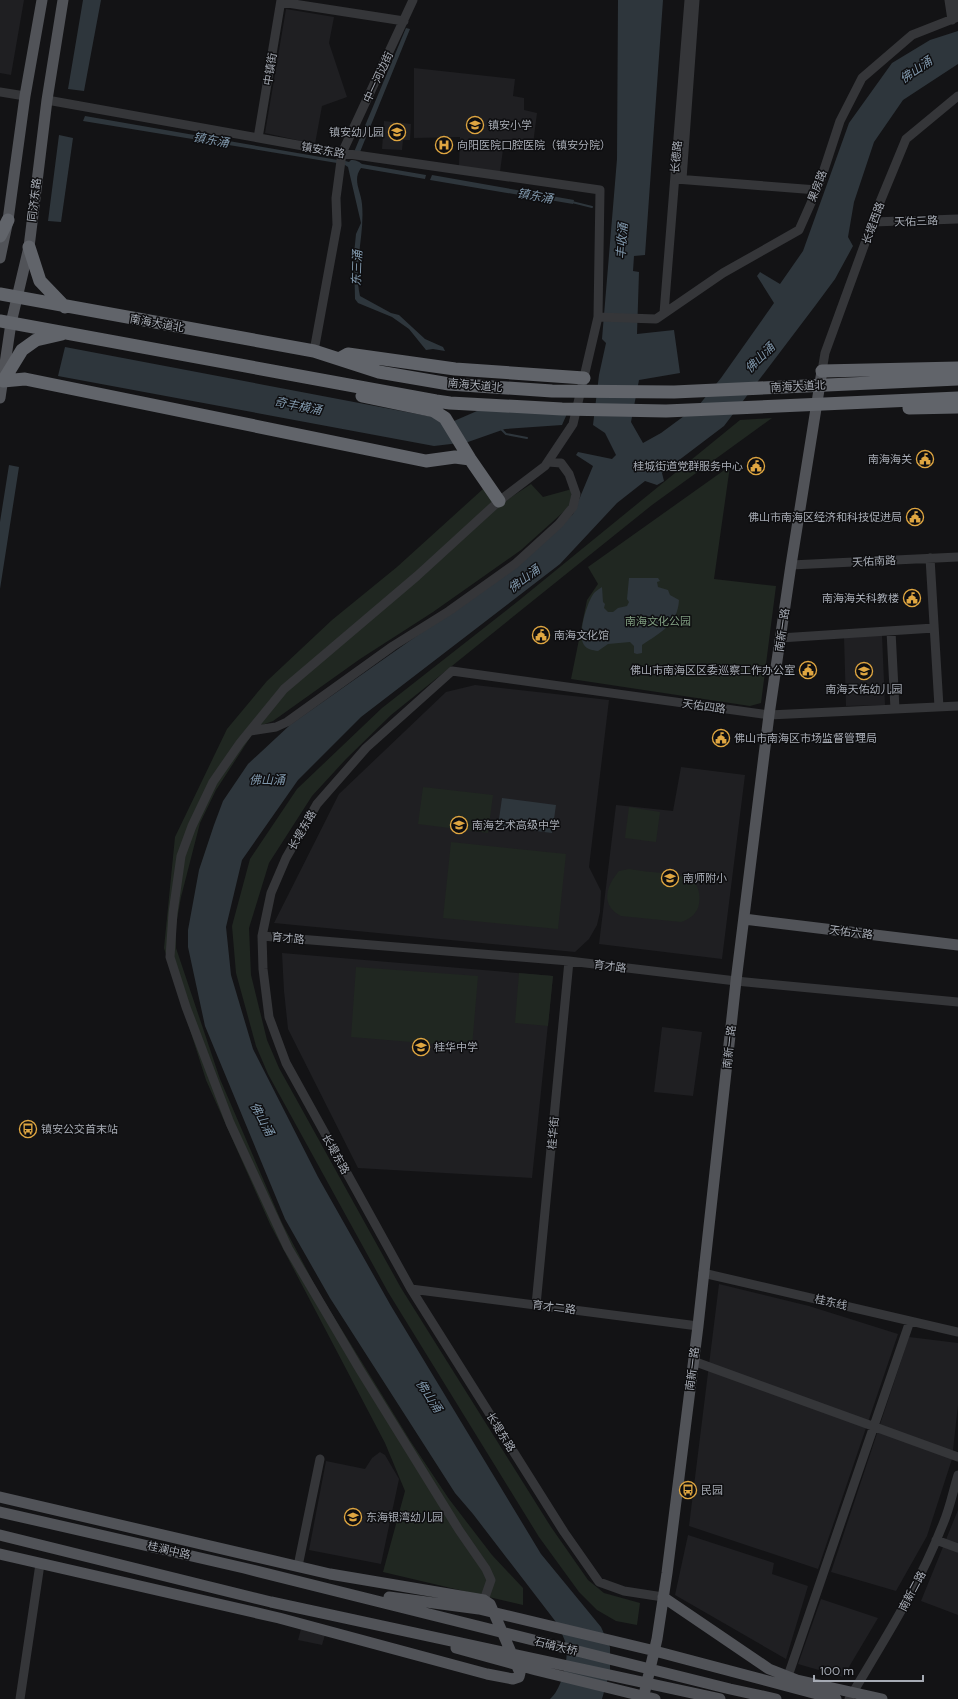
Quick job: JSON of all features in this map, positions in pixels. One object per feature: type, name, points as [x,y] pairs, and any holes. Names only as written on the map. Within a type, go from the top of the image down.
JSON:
[{"type":"highway","points":[[0,236],[8,220]]},
{"type":"highway","points":[[28,248],[40,281],[65,307]]},
{"type":"highway","name":"南海大道北","points":[[0,294],[314,351],[379,372],[449,384],[552,391],[674,392],[952,379]]},
{"type":"highway","name":"南海大道北","points":[[6,322],[450,403],[562,409],[666,411],[952,398]]},
{"type":"highway","points":[[3,381],[22,350],[36,340],[67,333]]},
{"type":"highway","points":[[339,359],[348,354],[455,369],[584,378]]},
{"type":"highway","points":[[822,371],[958,368]]},
{"type":"highway","points":[[308,377],[321,388],[434,411],[445,418],[470,459],[499,501]]},
{"type":"highway","points":[[3,381],[25,379],[426,461],[455,457],[470,459]]},
{"type":"highway","points":[[815,412],[958,407]]},
{"type":"main road","name":"同济东路","points":[[0,258],[8,220],[25,96],[42,0]]},
{"type":"main road","name":"同济东路","points":[[0,398],[3,381],[6,322],[18,298],[28,248],[47,100],[63,0]]},
{"type":"main road","name":"南新一路","points":[[643,1699],[657,1639],[667,1573],[698,1326],[736,981],[769,715],[822,371]]},
{"type":"main road","name":"天佑六路","points":[[744,919],[958,946]]},
{"type":"main road","points":[[0,1497],[330,1574],[484,1600],[490,1604],[520,1673],[519,1677],[513,1679],[487,1674],[271,1617],[0,1554]]},
{"type":"main road","points":[[44,1522],[46,1508]]},
{"type":"main road","name":"桂澜中路","points":[[0,1512],[337,1591]]},
{"type":"main road","points":[[78,1530],[156,1533]]},
{"type":"main road","points":[[122,1540],[156,1533]]},
{"type":"main road","points":[[0,1535],[272,1602],[330,1614],[536,1670],[655,1699]]},
{"type":"main road","points":[[40,1564],[43,1546]]},
{"type":"main road","points":[[295,1580],[298,1566]]},
{"type":"main road","points":[[337,1591],[478,1609],[659,1652],[836,1699]]},
{"type":"main road","name":"石𬒔大桥","points":[[337,1591],[730,1689],[776,1699]]},
{"type":"main road","points":[[663,1597],[769,1669],[851,1696],[882,1699]]},
{"type":"main road","points":[[271,1617],[272,1602]]},
{"type":"main road","name":"石𬒔大桥","points":[[330,1614],[720,1699]]},
{"type":"street","name":"中一河边街","points":[[314,351],[337,225],[336,198],[342,153],[413,0]]},
{"type":"street","name":"长德路","points":[[678,179],[689,0]]},
{"type":"street","name":"长德路","points":[[664,313],[695,0]]},
{"type":"street","points":[[949,0],[956,18]]},
{"type":"street","points":[[956,0],[956,18]]},
{"type":"street","points":[[281,1],[404,22]]},
{"type":"street","name":"中镇街","points":[[258,138],[281,1]]},
{"type":"street","name":"果房路","points":[[598,317],[656,319],[724,272],[799,230],[817,190],[840,121],[862,78],[912,35],[956,18]]},
{"type":"street","points":[[0,92],[25,96]]},
{"type":"street","name":"长堤西路","points":[[822,371],[825,353],[880,202],[906,139],[958,96]]},
{"type":"street","name":"镇安东路","points":[[47,100],[342,153],[600,190],[598,317]]},
{"type":"street","points":[[678,179],[817,190]]},
{"type":"street","name":"天佑三路","points":[[873,222],[958,219]]},
{"type":"street","points":[[484,1600],[491,1580],[486,1569],[459,1530],[360,1370],[288,1248],[230,1123],[206,1062],[170,957],[173,913],[180,856],[192,826],[213,782],[250,731],[284,690],[417,576],[499,501],[545,466],[573,424],[598,317]]},
{"type":"street","points":[[250,731],[276,727],[308,708],[393,646],[449,611],[515,564],[560,524],[573,508],[576,494],[569,474],[561,463],[548,462]]},
{"type":"street","name":"天佑南路","points":[[791,565],[958,557]]},
{"type":"street","points":[[930,558],[939,707]]},
{"type":"street","points":[[780,638],[934,628]]},
{"type":"street","points":[[891,631],[895,710]]},
{"type":"street","name":"天佑四路","points":[[452,671],[769,715],[958,706]]},
{"type":"street","name":"长堤东路","points":[[452,671],[366,748],[317,804],[286,858],[271,892],[262,936],[263,969],[269,1017],[286,1063],[411,1289],[564,1532],[599,1582],[624,1591],[663,1597]]},
{"type":"street","name":"育才路","points":[[262,936],[569,961],[736,981],[958,1002]]},
{"type":"street","name":"桂华街","points":[[536,1305],[569,961]]},
{"type":"street","name":"桂东线","points":[[703,1273],[958,1332]]},
{"type":"street","name":"育才二路","points":[[411,1289],[698,1326]]},
{"type":"street","points":[[788,1676],[910,1321]]},
{"type":"street","points":[[693,1361],[958,1457]]},
{"type":"street","points":[[298,1566],[320,1459]]},
{"type":"street","name":"南新二路","points":[[851,1696],[920,1578],[944,1523],[958,1474]]},
{"type":"street","points":[[936,1540],[958,1548]]},
{"type":"street","points":[[20,1699],[40,1564]]},
{"type":"shaded area","points":[[0,0],[24,0],[11,75],[0,73]]},
{"type":"shaded area","points":[[286,9],[334,17],[329,43],[347,97],[322,106],[315,144],[265,133]]},
{"type":"shaded area","name":"镇安小学","points":[[414,68],[515,79],[513,96],[524,98],[524,110],[537,113],[533,144],[504,142],[500,172],[459,166],[460,137],[414,138]]},
{"type":"shaded area","name":"镇安幼儿园","points":[[384,121],[411,124],[410,140],[403,140],[402,150],[382,149]]},
{"type":"shaded area","name":"南海天佑幼儿园","points":[[882,635],[885,705],[846,706],[844,637]]},
{"type":"shaded area","name":"南海艺术高级中学","points":[[475,685],[609,700],[589,867],[601,891],[600,912],[597,925],[589,939],[575,952],[274,923],[339,794],[446,692]]},
{"type":"shaded area","name":"南师附小","points":[[681,767],[745,775],[722,959],[599,944],[616,805],[673,811]]},
{"type":"shaded area","name":"桂华中学","points":[[282,953],[553,976],[532,1178],[358,1168],[288,1029]]},
{"type":"shaded area","points":[[662,1027],[702,1032],[693,1096],[654,1092]]},
{"type":"shaded area","points":[[719,1284],[809,1306],[898,1334],[818,1569],[689,1526]]},
{"type":"shaded area","points":[[909,1337],[958,1343],[958,1405],[952,1459],[927,1536],[896,1591],[831,1572]]},
{"type":"shaded area","name":"东海银湾幼儿园","points":[[380,1452],[385,1455],[399,1479],[381,1564],[309,1550],[326,1461],[365,1469],[372,1458]]},
{"type":"shaded area","points":[[958,1510],[958,1615],[921,1601]]},
{"type":"shaded area","points":[[688,1535],[774,1563],[772,1574],[808,1586],[786,1659],[675,1595]]},
{"type":"shaded area","points":[[821,1599],[878,1618],[843,1677],[798,1664]]},
{"type":"shaded area","points":[[301,1629],[325,1635],[322,1645],[298,1640]]},
{"type":"green space","points":[[772,418],[652,505],[391,715],[346,759],[312,796],[269,863],[249,928],[251,975],[267,1040],[279,1068],[401,1288],[551,1527],[588,1580],[604,1593],[640,1603],[637,1625],[616,1621],[597,1610],[579,1592],[539,1537],[388,1292],[268,1074],[256,1046],[236,973],[232,926],[250,859],[297,789],[382,708],[517,602],[740,420]]},
{"type":"green space","name":"南海文化公园","points":[[730,466],[714,579],[776,586],[761,703],[750,706],[571,679],[587,600],[598,584],[588,567]]},
{"type":"green space","points":[[531,484],[543,497],[572,489],[570,506],[521,550],[433,612],[360,659],[273,721],[257,727],[216,790],[200,823],[181,897],[176,925],[176,948],[220,1079],[282,1223],[318,1291],[411,1442],[449,1499],[492,1555],[523,1588],[523,1605],[383,1572],[405,1491],[385,1443],[270,1224],[206,1080],[164,948],[175,837],[227,729],[267,681],[332,620],[397,567],[483,489],[498,506]]},
{"type":"green space","points":[[423,787],[493,795],[488,833],[418,824]]},
{"type":"green space","points":[[629,807],[660,812],[656,842],[625,838]]},
{"type":"green space","points":[[451,842],[566,854],[558,929],[443,918]]},
{"type":"green space","points":[[629,869],[678,875],[695,883],[698,888],[699,895],[697,910],[690,918],[681,922],[621,916],[614,912],[608,901],[608,889],[619,871]]},
{"type":"green space","points":[[356,967],[478,976],[472,1047],[351,1037]]},
{"type":"green space","points":[[519,973],[553,976],[548,1026],[515,1023]]},
{"type":"water","points":[[83,0],[101,0],[84,91],[68,89]]},
{"type":"water","points":[[618,0],[663,0],[645,255],[634,256],[633,271],[639,272],[637,334],[674,330],[680,373],[639,380],[631,422],[643,443],[661,433],[699,405],[721,378],[774,303],[757,276],[760,272],[780,284],[803,251],[849,123],[892,63],[930,40],[958,31],[958,64],[903,100],[874,142],[854,202],[848,237],[853,246],[835,279],[724,426],[662,473],[664,481],[657,485],[645,481],[617,503],[560,564],[361,717],[298,780],[242,860],[226,927],[231,975],[253,1049],[318,1177],[391,1306],[541,1554],[601,1627],[610,1647],[610,1671],[602,1699],[550,1699],[558,1688],[564,1673],[567,1650],[559,1626],[473,1514],[455,1493],[330,1298],[285,1219],[205,1026],[188,947],[188,930],[199,870],[214,825],[223,801],[248,764],[290,725],[523,561],[573,514],[593,466],[576,455],[578,452],[612,459],[616,455],[605,433],[593,425],[599,375],[606,343],[602,339],[617,159]]},
{"type":"water","points":[[406,28],[410,29],[360,152],[354,152]]},
{"type":"water","points":[[85,116],[338,160],[337,163],[83,121]]},
{"type":"water","points":[[59,135],[73,138],[61,222],[48,221]]},
{"type":"water","name":"东三涌","points":[[342,160],[349,162],[354,160],[362,164],[426,175],[425,179],[361,168],[358,172],[357,181],[362,204],[362,227],[358,261],[358,284],[360,296],[391,313],[399,315],[425,339],[443,347],[445,351],[433,349],[426,350],[409,329],[392,317],[358,303],[355,299],[354,254],[356,234],[361,223],[348,167],[342,163]]},
{"type":"water","points":[[432,175],[574,200],[573,204],[430,180]]},
{"type":"water","points":[[65,347],[454,421],[477,411],[502,408],[570,407],[562,425],[505,429],[468,442],[434,446],[58,376]]},
{"type":"water","points":[[9,465],[19,467],[0,589],[0,522]]},
{"type":"water","points":[[629,578],[658,578],[660,581],[657,582],[658,587],[668,590],[670,595],[679,600],[678,608],[672,622],[661,632],[642,645],[642,653],[634,653],[634,646],[630,642],[608,644],[598,651],[589,649],[584,645],[582,640],[582,627],[591,597],[602,587],[603,602],[605,604],[604,608],[608,612],[613,612],[618,608],[627,606],[629,602],[627,599]]},
{"type":"water","points":[[502,798],[556,805],[552,833],[498,826]]},
{"type":"waterway","name":"镇东涌","points":[[572,202],[592,207]]},
{"type":"waterway","name":"奇丰横涌","points":[[501,429],[506,434],[527,438]]},
{"type":"place","name":"镇安小学","points":[[475,125]]},
{"type":"place","name":"镇安幼儿园","points":[[397,132]]},
{"type":"place","name":"向阳医院口腔医院（镇安分院）","points":[[444,145]]},
{"type":"place","name":"南海海关","points":[[925,459]]},
{"type":"place","name":"桂城街道党群服务中心","points":[[756,466]]},
{"type":"place","name":"佛山市南海区经济和科技促进局","points":[[915,517]]},
{"type":"place","name":"南海海关科教楼","points":[[912,598]]},
{"type":"place","name":"南海文化馆","points":[[541,635]]},
{"type":"place","name":"佛山市南海区区委巡察工作办公室","points":[[808,670]]},
{"type":"place","name":"南海天佑幼儿园","points":[[864,671]]},
{"type":"place","name":"佛山市南海区市场监督管理局","points":[[721,738]]},
{"type":"place","name":"南海艺术高级中学","points":[[459,825]]},
{"type":"place","name":"南师附小","points":[[670,878]]},
{"type":"place","name":"桂华中学","points":[[421,1047]]},
{"type":"place","name":"镇安公交首末站","points":[[28,1129]]},
{"type":"place","name":"民园","points":[[688,1490]]},
{"type":"place","name":"东海银湾幼儿园","points":[[353,1517]]},
{"type":"water label","name":"佛山涌","points":[[916,70]]},
{"type":"water label","name":"丰收涌","points":[[622,241]]},
{"type":"water label","name":"佛山涌","points":[[760,358]]},
{"type":"water label","name":"佛山涌","points":[[524,579]]},
{"type":"water label","name":"佛山涌","points":[[267,780]]},
{"type":"water label","name":"佛山涌","points":[[262,1119]]},
{"type":"water label","name":"佛山涌","points":[[429,1396]]}]
